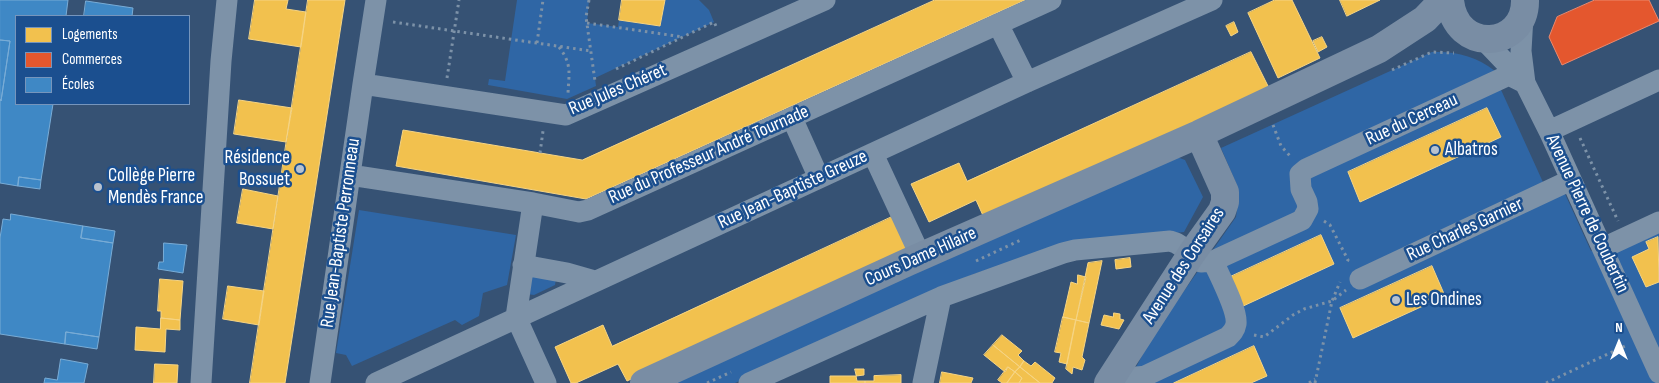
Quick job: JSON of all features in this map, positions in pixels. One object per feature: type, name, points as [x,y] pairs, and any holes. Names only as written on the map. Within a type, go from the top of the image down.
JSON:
[{"type":"street","points":[[201,383],[221,61],[227,0]]},
{"type":"street","name":"Rue Jules Chéret","points":[[363,84],[566,115],[825,0]]},
{"type":"street","name":"Rue du Professeur André Tournade","points":[[350,175],[533,203],[578,212],[588,210],[1051,0]]},
{"type":"street","name":"Rue Jean-Baptiste Greuze","points":[[376,383],[1027,82],[1177,7],[1212,0]]},
{"type":"street","points":[[1383,61],[1443,0]]},
{"type":"street","points":[[1450,0],[1455,20],[1470,42]]},
{"type":"street","points":[[1198,134],[1383,61],[1432,34],[1453,31],[1470,42],[1492,39],[1511,32],[1518,25],[1526,6]]},
{"type":"street","name":"Avenue Pierre de Coubertin","points":[[1526,6],[1521,50],[1525,83],[1549,131],[1643,338],[1657,363]]},
{"type":"street","points":[[363,84],[374,10]]},
{"type":"street","points":[[998,24],[1027,82]]},
{"type":"street","name":"Avenue Pierre de Coubertin","points":[[1470,42],[1525,83]]},
{"type":"street","name":"Rue du Cerceau","points":[[1303,171],[1508,75],[1525,83]]},
{"type":"street","points":[[1549,131],[1659,80]]},
{"type":"street","name":"Rue Jean-Baptiste Perronneau","points":[[320,383],[363,84]]},
{"type":"street","points":[[792,118],[819,178]]},
{"type":"street","name":"Cours Dame Hilaire","points":[[644,383],[1198,134]]},
{"type":"street","name":"Avenue des Corsaires","points":[[1111,377],[1198,257],[1222,211],[1225,202],[1225,192],[1198,134]]},
{"type":"street","points":[[873,154],[921,257]]},
{"type":"street","points":[[1198,257],[1302,220],[1308,210],[1307,202],[1301,189],[1303,171]]},
{"type":"street","name":"Rue Charles Garnier","points":[[1349,275],[1571,180]]},
{"type":"street","points":[[533,203],[516,317],[546,383]]},
{"type":"street","points":[[1603,248],[1659,222]]},
{"type":"street","points":[[754,378],[941,296],[1075,250],[1170,241],[1176,243],[1198,257],[1235,314],[1236,324],[1233,332],[1228,337],[1145,376],[1134,378],[1111,377]]},
{"type":"street","points":[[523,265],[567,273],[595,281]]},
{"type":"street","points":[[923,383],[941,296]]},
{"type":"path","points":[[446,83],[459,0]]},
{"type":"path","points":[[537,43],[543,0]]},
{"type":"path","points":[[589,0],[587,23],[598,101]]},
{"type":"path","points":[[374,10],[455,31],[591,51]]},
{"type":"path","points":[[587,23],[685,37]]},
{"type":"path","points":[[1383,61],[1432,52],[1449,52],[1470,42]]},
{"type":"path","points":[[559,46],[567,57],[570,68],[566,115]]},
{"type":"path","points":[[1264,128],[1282,120]]},
{"type":"path","points":[[1273,124],[1281,146],[1303,171]]},
{"type":"path","points":[[1308,210],[1330,225],[1348,260],[1349,275],[1332,301],[1315,381],[1309,383]]},
{"type":"path","points":[[969,264],[1031,236]]},
{"type":"path","points":[[1233,332],[1264,336],[1304,309],[1332,301]]},
{"type":"path","points":[[1546,383],[1643,338]]},
{"type":"path","points":[[707,383],[754,378]]},
{"type":"shaded area","points":[[517,0],[589,0],[587,23],[618,27],[619,20],[660,26],[665,0],[699,0],[709,10],[714,22],[595,78],[596,86],[567,99],[488,85],[489,79],[505,81]]},
{"type":"shaded area","points":[[1432,52],[1449,52],[1473,58],[1495,71],[1497,81],[1547,191],[1561,185],[1591,251],[1609,245],[1659,222],[1659,383],[1128,383],[1151,338],[1236,217],[1239,196],[1236,183],[1221,148]]},
{"type":"shaded area","points":[[1177,157],[1185,160],[1203,197],[1184,232],[1065,245],[974,274],[735,383],[674,383],[1164,159]]},
{"type":"shaded area","points":[[359,210],[516,235],[507,285],[483,293],[479,316],[462,325],[455,320],[352,366],[346,355],[336,353]]},
{"type":"shaded area","points":[[529,276],[556,279],[555,285],[534,295],[527,294]]},
{"type":"building: Logements","points":[[255,0],[288,0],[286,9],[306,12],[301,47],[249,39]]},
{"type":"building: Logements","name":"Résidence Bossuet","points":[[308,0],[345,0],[285,383],[250,383]]},
{"type":"building: Logements","points":[[622,0],[665,0],[660,26],[619,20]]},
{"type":"building: Logements","points":[[935,0],[1025,0],[586,199],[396,166],[403,130],[582,160]]},
{"type":"building: Logements","points":[[1275,0],[1292,0],[1320,58],[1278,78],[1248,13]]},
{"type":"building: Logements","points":[[1340,0],[1380,0],[1347,16]]},
{"type":"building: Logements","points":[[1234,22],[1238,32],[1231,36],[1226,26]]},
{"type":"building: Logements","points":[[1322,37],[1327,47],[1318,52],[1313,41]]},
{"type":"building: Logements","points":[[1251,52],[1270,90],[985,220],[976,200],[929,222],[911,184],[959,163],[967,181]]},
{"type":"building: Logements","points":[[239,100],[292,108],[286,142],[234,134]]},
{"type":"building: Logements","name":"Albatros","points":[[1487,108],[1501,137],[1360,202],[1348,172]]},
{"type":"building: Logements","points":[[243,189],[278,196],[273,229],[237,223]]},
{"type":"building: Logements","points":[[894,216],[910,251],[627,381],[618,364],[576,383],[571,383],[555,347],[603,325],[612,346]]},
{"type":"building: Logements","points":[[1321,235],[1334,264],[1241,307],[1228,278]]},
{"type":"building: Logements","points":[[1658,237],[1659,282],[1646,287],[1632,257],[1649,249],[1646,242]]},
{"type":"building: Logements","points":[[1130,258],[1131,267],[1116,269],[1115,260]]},
{"type":"building: Logements","points":[[1102,261],[1089,323],[1076,320],[1088,263]]},
{"type":"building: Logements","name":"Les Ondines","points":[[1432,266],[1445,296],[1353,338],[1340,308]]},
{"type":"building: Logements","points":[[1078,275],[1086,277],[1076,320],[1063,317],[1071,282],[1077,284]]},
{"type":"building: Logements","points":[[160,279],[183,281],[180,320],[161,318],[161,311],[158,311]]},
{"type":"building: Logements","points":[[228,286],[264,291],[259,325],[223,319]]},
{"type":"building: Logements","points":[[1114,313],[1120,314],[1120,319],[1124,320],[1119,329],[1101,325],[1104,315],[1113,317]]},
{"type":"building: Logements","points":[[1063,317],[1076,320],[1067,364],[1059,362],[1061,353],[1055,352]]},
{"type":"building: Logements","points":[[161,318],[180,320],[180,330],[166,329],[165,352],[135,350],[136,327],[160,329]]},
{"type":"building: Logements","points":[[1076,320],[1089,323],[1082,357],[1085,360],[1082,370],[1073,367],[1072,374],[1066,369]]},
{"type":"building: Logements","points":[[1002,335],[1022,351],[1018,355],[1024,361],[1020,367],[993,345]]},
{"type":"building: Logements","points":[[993,345],[1020,367],[1015,372],[1008,367],[1005,372],[984,355]]},
{"type":"building: Logements","points":[[1254,346],[1267,376],[1251,383],[1174,383]]},
{"type":"building: Logements","points":[[1024,361],[1031,366],[1035,362],[1055,378],[1052,383],[1040,383],[1020,367]]},
{"type":"building: Logements","points":[[155,364],[178,365],[177,383],[154,383]]},
{"type":"building: Logements","points":[[1008,367],[1015,372],[1007,383],[1002,383],[998,380]]},
{"type":"building: Logements","points":[[1020,367],[1040,383],[1019,383],[1022,378],[1015,372]]},
{"type":"building: Logements","points":[[855,369],[864,369],[864,375],[856,376]]},
{"type":"building: Logements","points":[[942,372],[973,378],[971,383],[940,383]]},
{"type":"building: Logements","points":[[1015,372],[1022,378],[1019,383],[1007,383]]},
{"type":"building: Logements","points":[[901,375],[901,383],[865,383],[865,381],[874,381],[874,376]]},
{"type":"building: Logements","points":[[830,376],[856,376],[857,381],[865,381],[865,383],[830,383]]},
{"type":"building: Commerces","points":[[1595,0],[1649,0],[1659,21],[1562,65],[1549,37],[1557,17]]},
{"type":"building: Écoles","points":[[0,0],[68,0],[66,15],[15,15],[15,105],[53,105],[41,180],[19,177],[18,186],[0,183],[0,99],[1,101],[10,41],[0,40]]},
{"type":"building: Écoles","points":[[86,1],[133,8],[132,15],[84,15]]},
{"type":"building: Écoles","points":[[0,40],[10,41],[1,101],[0,99]]},
{"type":"building: Écoles","points":[[19,177],[41,180],[40,189],[18,186]]},
{"type":"building: Écoles","points":[[11,214],[83,226],[81,238],[113,243],[99,337],[66,332],[65,344],[0,334],[0,238],[3,219],[10,220]]},
{"type":"building: Écoles","points":[[83,226],[115,231],[113,243],[81,238]]},
{"type":"building: Écoles","points":[[164,243],[187,245],[183,273],[158,269],[159,262],[163,262]]},
{"type":"building: Écoles","points":[[66,332],[99,337],[97,349],[65,344]]},
{"type":"building: Écoles","points":[[61,359],[88,364],[84,383],[44,383],[45,378],[57,380]]},
{"type":"place","name":"Albatros","points":[[1435,150]]},
{"type":"place","name":"Résidence Bossuet","points":[[300,169]]},
{"type":"place","name":"Collège Pierre Mendès France","points":[[98,187]]},
{"type":"place","name":"Les Ondines","points":[[1396,300]]}]
